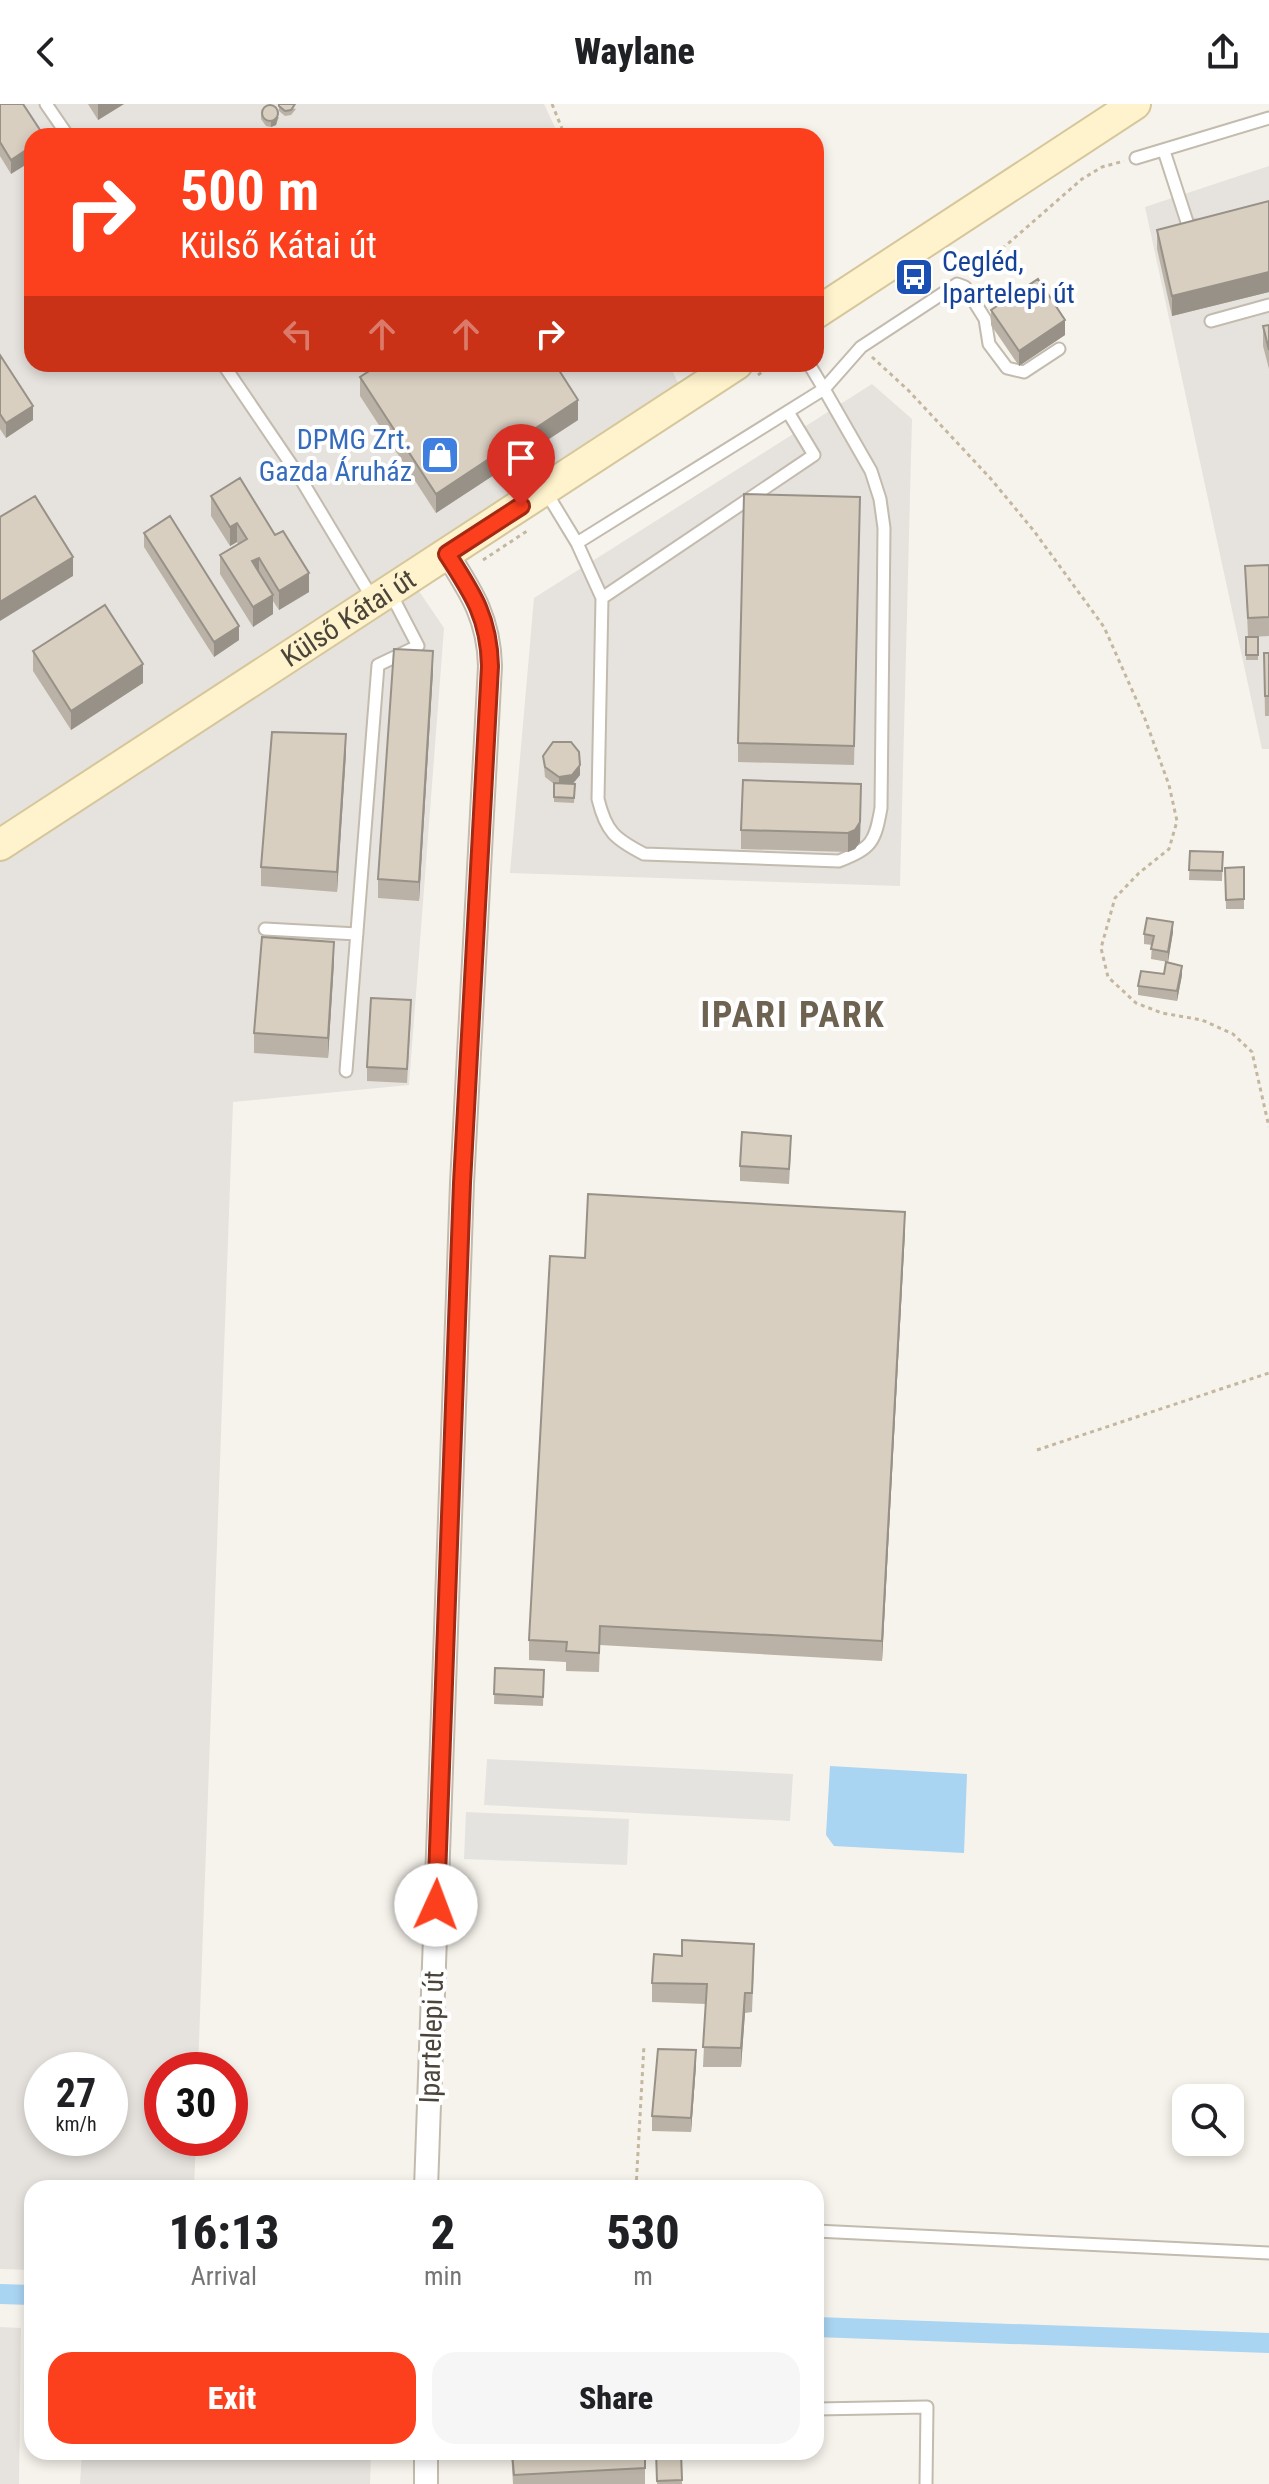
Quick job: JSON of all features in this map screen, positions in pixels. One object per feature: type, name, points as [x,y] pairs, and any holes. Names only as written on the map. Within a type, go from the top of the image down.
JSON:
[{"type":"main road","points":[[824,308],[1135,104]]},
{"type":"main road","name":"Külső Kátai út","points":[[0,845],[725,372]]},
{"type":"street","name":"Ipartelepi út","points":[[426,2180],[462,1183],[490,666],[489,638],[483,616],[447,554]]},
{"type":"street","points":[[426,2460],[426,2484]]},
{"type":"lane","points":[[46,104],[62,128]]},
{"type":"lane","points":[[1136,158],[1269,118]]},
{"type":"lane","points":[[1164,151],[1189,228],[1203,224]]},
{"type":"lane","points":[[577,543],[824,389],[861,347],[957,284],[965,287],[985,319],[989,344],[1007,368],[1024,372],[1059,349]]},
{"type":"lane","points":[[1211,321],[1269,305]]},
{"type":"lane","points":[[228,372],[418,646],[378,665],[346,1071]]},
{"type":"lane","points":[[545,490],[577,543],[602,598],[598,799],[603,821],[617,839],[644,854],[839,861],[861,853],[875,840],[881,808],[884,528],[880,499],[871,471],[814,372]]},
{"type":"lane","points":[[602,598],[814,455],[788,412]]},
{"type":"lane","points":[[265,929],[357,934]]},
{"type":"lane","points":[[824,2231],[1269,2253]]},
{"type":"lane","points":[[824,2409],[927,2407],[926,2484]]},
{"type":"path","points":[[552,104],[562,128]]},
{"type":"path","points":[[960,285],[1082,179],[1102,167],[1136,158]]},
{"type":"path","points":[[861,347],[908,390],[991,479],[1034,531],[1104,627],[1145,719],[1169,785],[1177,821],[1169,849],[1115,898],[1101,948],[1108,977],[1136,1003],[1162,1013],[1202,1020],[1233,1034],[1252,1052],[1269,1127]]},
{"type":"path","points":[[1037,1450],[1269,1373]]},
{"type":"path","points":[[636,2180],[644,2045]]},
{"type":"shaded area","points":[[0,104],[544,104],[555,128],[24,128],[24,372],[673,372],[680,387],[404,569],[444,628],[409,1085],[233,1102],[199,2052],[144,2052],[144,2156],[195,2156],[194,2180],[24,2180],[24,2270],[0,2269]]},
{"type":"shaded area","points":[[1269,166],[1269,749],[1262,749],[1145,207]]},
{"type":"shaded area","points":[[872,384],[912,419],[900,886],[510,873],[534,598]]},
{"type":"shaded area","points":[[487,1759],[793,1774],[790,1821],[484,1805]]},
{"type":"shaded area","points":[[466,1812],[629,1819],[627,1865],[464,1859]]},
{"type":"shaded area","points":[[0,2327],[21,2328],[19,2484],[0,2484]]},
{"type":"shaded area","points":[[82,2460],[371,2460],[370,2484],[80,2484]]},
{"type":"water","points":[[830,1766],[967,1774],[964,1853],[834,1846],[826,1835]]},
{"type":"building","points":[[0,104],[23,104],[39,128],[24,128],[24,151],[11,160],[0,142]]},
{"type":"building","points":[[279,104],[295,104],[291,110],[285,111]]},
{"type":"building","points":[[267,105],[273,105],[278,113],[276,119],[267,121],[262,116],[262,110]]},
{"type":"building","points":[[1269,201],[1269,272],[1172,296],[1157,230]]},
{"type":"building","points":[[1038,279],[1065,320],[1019,351],[991,310]]},
{"type":"building","points":[[1269,325],[1269,350],[1263,326]]},
{"type":"building","points":[[0,355],[33,406],[6,423],[0,414]]},
{"type":"building","points":[[368,372],[560,372],[578,400],[436,494],[360,377]]},
{"type":"building","points":[[240,478],[275,535],[283,531],[309,573],[279,591],[259,558],[252,561],[273,595],[253,607],[220,555],[247,539],[237,523],[230,527],[211,496]]},
{"type":"building","points":[[744,494],[860,497],[854,746],[738,743]]},
{"type":"building","points":[[35,496],[73,557],[0,602],[0,517]]},
{"type":"building","points":[[170,516],[239,626],[214,642],[144,533]]},
{"type":"building","points":[[1269,565],[1269,617],[1248,618],[1245,566]]},
{"type":"building","points":[[105,605],[143,664],[71,711],[33,651]]},
{"type":"building","points":[[1246,637],[1258,637],[1258,655],[1246,655]]},
{"type":"building","points":[[394,649],[433,651],[419,882],[378,879]]},
{"type":"building","points":[[1264,653],[1269,653],[1269,696],[1265,696]]},
{"type":"building","points":[[272,732],[346,734],[337,872],[261,867]]},
{"type":"building","points":[[553,742],[571,742],[579,752],[580,765],[572,775],[559,777],[545,767],[543,756]]},
{"type":"building","points":[[743,780],[861,784],[860,822],[855,830],[848,833],[741,830]]},
{"type":"building","points":[[554,783],[575,784],[574,798],[554,797]]},
{"type":"building","points":[[1190,851],[1223,852],[1222,871],[1189,870]]},
{"type":"building","points":[[1244,867],[1244,899],[1226,900],[1225,868]]},
{"type":"building","points":[[1147,918],[1173,922],[1168,952],[1151,949],[1154,936],[1144,934]]},
{"type":"building","points":[[262,937],[334,942],[328,1038],[254,1033]]},
{"type":"building","points":[[1166,962],[1182,966],[1177,991],[1138,986],[1141,971],[1164,974]]},
{"type":"building","points":[[371,998],[411,1000],[407,1069],[367,1067]]},
{"type":"building","points":[[742,1132],[791,1136],[789,1169],[740,1166]]},
{"type":"building","points":[[588,1194],[905,1212],[882,1641],[600,1626],[599,1653],[566,1651],[567,1642],[529,1640],[550,1256],[585,1258]]},
{"type":"building","points":[[495,1668],[544,1670],[543,1697],[494,1694]]},
{"type":"building","points":[[682,1940],[754,1944],[752,1993],[745,1993],[741,2048],[703,2047],[707,1984],[652,1983],[654,1954],[682,1956]]},
{"type":"building","points":[[658,2049],[696,2050],[691,2118],[652,2116]]},
{"type":"building","points":[[513,2460],[645,2460],[645,2468],[514,2475]]},
{"type":"building","points":[[656,2460],[681,2460],[682,2480],[657,2481]]},
{"type":"waterway","points":[[0,2294],[24,2295]]},
{"type":"waterway","points":[[824,2327],[1269,2343]]},
{"type":"place","name":"Cegléd, Ipartelepi út","points":[[914,277]]},
{"type":"place","name":"DPMG Zrt. Gazda Áruház","points":[[440,455]]},
{"type":"district","name":"IPARI PARK","points":[[793,1014]]},
{"type":"route","points":[[436,1905],[462,1183],[490,666],[489,638],[483,616],[447,554],[521,506]]}]
